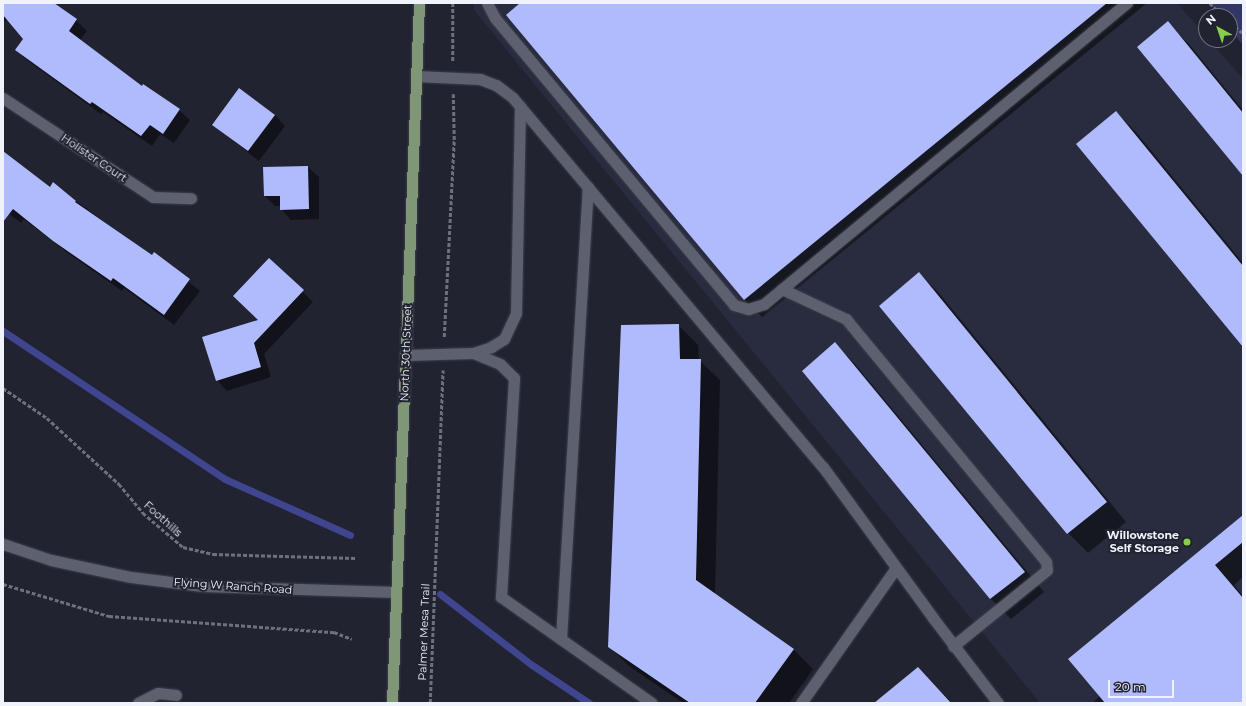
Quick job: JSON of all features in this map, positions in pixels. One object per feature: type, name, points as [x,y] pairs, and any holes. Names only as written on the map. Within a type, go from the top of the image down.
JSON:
[{"type":"main road","name":"North 30th Street","points":[[392,703],[419,3]]},
{"type":"street","points":[[487,3],[495,18],[734,305],[748,309],[764,304],[1127,3]]},
{"type":"street","points":[[416,76],[480,79],[496,85],[520,106],[823,467],[953,646],[998,703]]},
{"type":"street","name":"Holister Court","points":[[3,98],[153,197],[191,198]]},
{"type":"street","points":[[406,355],[473,353],[491,347],[504,339],[516,313],[520,106]]},
{"type":"street","points":[[561,639],[588,187]]},
{"type":"street","points":[[782,289],[846,319],[1046,562],[1046,570],[953,646]]},
{"type":"street","points":[[473,353],[500,364],[514,378],[501,597],[652,703]]},
{"type":"street","name":"Flying W Ranch Road","points":[[3,544],[51,560],[131,577],[202,586],[396,592]]},
{"type":"street","points":[[801,703],[896,568]]},
{"type":"street","points":[[138,703],[158,693],[176,695]]},
{"type":"path","name":"Palmer Mesa Trail","points":[[430,703],[434,562],[454,140],[453,3]]},
{"type":"path","name":"Foothills","points":[[3,388],[48,418],[118,484],[143,513],[183,547],[213,554],[356,558]]},
{"type":"path","points":[[3,584],[109,616],[334,632],[352,639]]},
{"type":"shaded area","points":[[474,3],[1177,3],[1198,27],[1198,48],[1216,48],[1243,79],[1243,634],[1160,703],[1040,703],[474,10]]},
{"type":"shaded area","points":[[1209,3],[1243,3],[1243,45],[1238,39],[1238,8],[1213,8]]},
{"type":"building","points":[[3,3],[54,3],[77,19],[69,31],[142,86],[143,84],[180,109],[163,134],[150,125],[141,136],[92,102],[90,104],[15,50],[23,39],[3,15]]},
{"type":"building","points":[[520,3],[1107,3],[744,300],[506,15]]},
{"type":"building","points":[[1168,21],[1243,113],[1243,176],[1137,47]]},
{"type":"building","points":[[239,88],[275,115],[248,151],[212,125]]},
{"type":"building","points":[[1116,111],[1243,266],[1243,347],[1076,144]]},
{"type":"building","points":[[3,151],[50,187],[53,182],[76,201],[75,202],[152,255],[154,252],[190,279],[164,315],[113,278],[111,281],[53,241],[13,209],[3,222]]},
{"type":"building","points":[[308,166],[309,209],[280,210],[280,196],[264,196],[263,167]]},
{"type":"building","points":[[269,258],[304,290],[254,343],[261,367],[216,381],[202,337],[258,320],[233,296]]},
{"type":"building","points":[[919,272],[1107,502],[1067,534],[879,306]]},
{"type":"building","points":[[679,324],[680,359],[701,359],[696,580],[794,649],[755,703],[690,703],[608,647],[621,325]]},
{"type":"building","points":[[835,342],[1025,572],[990,599],[802,371]]},
{"type":"building","points":[[1243,515],[1243,542],[1215,565],[1243,598],[1243,703],[1105,703],[1068,659]]},
{"type":"building","points":[[918,667],[951,703],[874,703]]},
{"type":"waterway","points":[[3,331],[225,479],[350,535]]},
{"type":"waterway","points":[[440,594],[532,665],[589,703]]},
{"type":"place","name":"Willowstone Self Storage","points":[[1187,542]]}]
